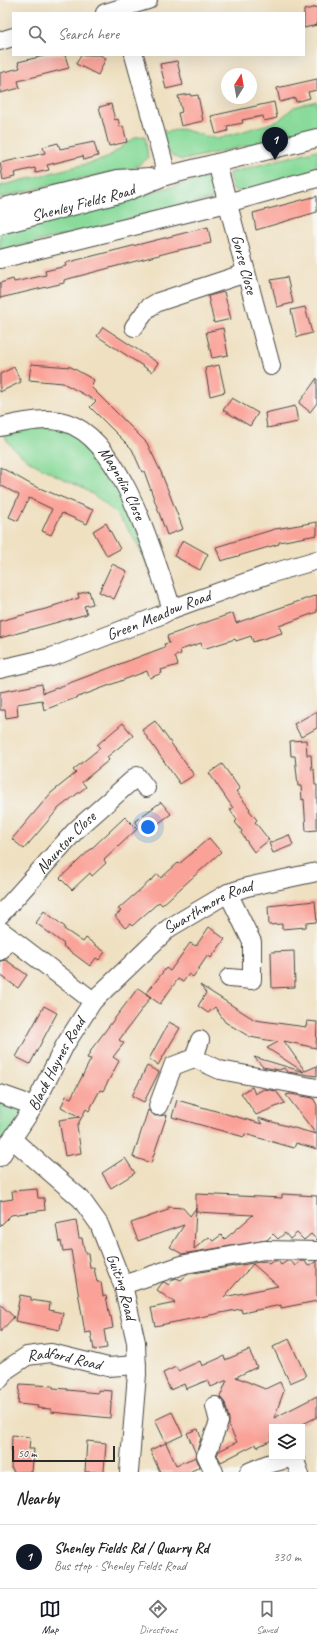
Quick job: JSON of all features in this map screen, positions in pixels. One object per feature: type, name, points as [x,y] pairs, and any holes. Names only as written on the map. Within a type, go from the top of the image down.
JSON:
[{"type":"street","points":[[117,9],[148,0]]},
{"type":"street","points":[[0,40],[12,37]]},
{"type":"street","points":[[134,56],[163,160],[165,176]]},
{"type":"street","name":"Shenley Fields Road","points":[[0,225],[126,192],[165,176],[317,138]]},
{"type":"street","name":"Gorse Close","points":[[217,162],[271,366]]},
{"type":"street","name":"Shenley Fields Road","points":[[0,208],[118,179],[165,176]]},
{"type":"street","points":[[0,259],[227,203],[317,178]]},
{"type":"street","points":[[134,327],[148,308],[158,302],[246,274]]},
{"type":"street","name":"Magnolia Close","points":[[0,427],[35,420],[66,423],[93,437],[122,477],[147,535],[172,609]]},
{"type":"street","name":"Green Meadow Road","points":[[0,669],[52,657],[172,609],[269,574],[317,560]]},
{"type":"street","name":"Naunton Close","points":[[0,914],[76,830],[137,777]]},
{"type":"street","name":"Swarthmore Road","points":[[118,976],[169,928],[228,894],[247,887],[317,872]]},
{"type":"street","points":[[228,894],[252,942],[253,962],[252,980],[229,978]]},
{"type":"street","points":[[3,939],[93,1001]]},
{"type":"street","name":"Black Haynes Road","points":[[0,1157],[34,1106],[65,1045],[93,1001],[118,976]]},
{"type":"street","points":[[194,1058],[200,1040]]},
{"type":"street","points":[[158,1106],[173,1066],[194,1058],[220,1070],[317,1088]]},
{"type":"street","points":[[0,1094],[34,1106]]},
{"type":"street","name":"Guiting Road","points":[[12,1139],[81,1199],[99,1224],[123,1285],[136,1342],[136,1365],[138,1374],[129,1472]]},
{"type":"street","points":[[123,1285],[185,1264],[264,1250],[317,1251]]},
{"type":"street","name":"Radford Road","points":[[0,1379],[6,1370],[27,1356],[51,1353],[108,1367],[136,1365]]},
{"type":"street","points":[[214,1472],[206,1455],[219,1422],[215,1406]]},
{"type":"street","points":[[249,1472],[282,1460]]},
{"type":"street","points":[[299,1472],[300,1460]]},
{"type":"green space","points":[[317,101],[317,130],[183,160],[170,154],[161,133],[181,129],[217,139],[278,121],[294,107]]},
{"type":"green space","points":[[145,136],[148,158],[134,168],[59,183],[0,198],[0,186],[105,159],[136,137]]},
{"type":"green space","points":[[317,150],[317,173],[241,192],[232,189],[229,173]]},
{"type":"green space","points":[[209,177],[214,179],[218,193],[215,198],[0,251],[0,232]]},
{"type":"green space","points":[[65,426],[92,441],[120,479],[163,603],[138,546],[132,535],[117,515],[92,494],[39,467],[16,451],[2,430]]},
{"type":"green space","points":[[0,1103],[17,1107],[22,1113],[0,1146]]},
{"type":"building","points":[[317,7],[317,25],[305,28],[304,10]]},
{"type":"building","points":[[44,56],[65,56],[69,68],[18,81],[20,88],[0,93],[0,73],[20,68],[18,62]]},
{"type":"building","points":[[80,56],[102,56],[106,58],[98,75],[76,64]]},
{"type":"building","points":[[177,61],[183,85],[166,89],[160,64]]},
{"type":"building","points":[[317,79],[317,90],[308,92],[310,98],[296,102],[295,98],[280,102],[277,88]]},
{"type":"building","points":[[190,94],[191,96],[198,95],[203,121],[181,126],[178,113],[182,112],[178,96]]},
{"type":"building","points":[[274,102],[277,118],[264,121],[263,116],[242,120],[243,123],[227,126],[228,131],[216,134],[211,116]]},
{"type":"building","points":[[111,104],[115,120],[118,119],[120,127],[123,126],[127,142],[109,146],[99,107]]},
{"type":"building","points":[[94,142],[98,156],[84,160],[83,156],[47,165],[49,170],[36,173],[35,168],[14,173],[15,177],[3,180],[0,163],[45,153],[43,147],[58,143],[60,149]]},
{"type":"building","points":[[317,196],[317,212],[256,230],[253,213]]},
{"type":"building","points":[[208,227],[211,243],[174,251],[64,280],[64,283],[0,298],[0,283],[13,279],[14,282],[46,275],[45,271],[66,266],[65,263]]},
{"type":"building","points":[[287,277],[293,303],[277,307],[271,280]]},
{"type":"building","points":[[224,292],[231,319],[214,323],[208,296]]},
{"type":"building","points":[[305,307],[312,333],[297,337],[291,310]]},
{"type":"building","points":[[103,327],[158,363],[152,372],[97,336]]},
{"type":"building","points":[[223,328],[228,355],[212,358],[206,332]]},
{"type":"building","points":[[31,364],[71,367],[94,380],[91,387],[147,443],[161,472],[183,529],[167,535],[144,471],[142,472],[132,449],[90,407],[96,401],[63,383],[29,380]]},
{"type":"building","points":[[219,365],[225,392],[210,396],[205,368]]},
{"type":"building","points":[[14,367],[21,382],[0,392],[0,374]]},
{"type":"building","points":[[317,378],[317,403],[310,412],[299,403]]},
{"type":"building","points":[[232,398],[258,413],[250,426],[223,410]]},
{"type":"building","points":[[295,406],[298,422],[267,428],[265,413]]},
{"type":"building","points":[[0,467],[32,485],[93,510],[87,524],[62,513],[51,535],[42,531],[52,509],[29,498],[18,521],[9,517],[19,495],[0,485]]},
{"type":"building","points":[[317,522],[317,535],[279,542],[279,544],[221,561],[216,547],[275,529]]},
{"type":"building","points":[[106,523],[120,549],[107,556],[93,531]]},
{"type":"building","points":[[183,540],[208,554],[200,570],[174,556]]},
{"type":"building","points":[[112,564],[127,571],[114,599],[99,592]]},
{"type":"building","points":[[89,591],[93,604],[84,606],[87,614],[0,638],[0,621],[53,607],[79,598],[78,594]]},
{"type":"building","points":[[317,595],[317,612],[279,626],[282,633],[253,642],[251,636],[236,641],[235,639],[203,649],[201,643],[180,650],[181,654],[175,656],[178,665],[161,670],[162,673],[150,678],[147,671],[44,710],[42,700],[17,704],[18,716],[6,718],[5,710],[0,710],[0,692],[42,684],[43,693],[165,647],[164,644],[169,643],[167,636],[233,613],[236,623]]},
{"type":"building","points":[[317,711],[317,728],[301,737],[294,724]]},
{"type":"building","points":[[155,721],[194,775],[180,784],[142,730]]},
{"type":"building","points":[[123,723],[133,736],[107,757],[109,760],[82,782],[86,787],[59,808],[24,849],[12,839],[51,793],[76,773],[73,770],[100,748],[97,745]]},
{"type":"building","points":[[306,740],[307,755],[311,755],[315,785],[317,785],[317,830],[306,831],[304,799],[302,800],[301,786],[298,786],[295,756],[291,756],[290,741]]},
{"type":"building","points":[[222,764],[240,789],[236,791],[257,820],[255,822],[269,840],[254,852],[235,822],[237,820],[230,810],[233,808],[209,773]]},
{"type":"building","points":[[161,802],[171,814],[144,834],[135,821]]},
{"type":"building","points":[[125,817],[137,829],[104,860],[106,863],[92,876],[90,873],[72,890],[60,878]]},
{"type":"building","points":[[289,835],[293,845],[273,853],[269,843]]},
{"type":"building","points":[[209,838],[221,852],[162,905],[159,902],[132,926],[130,924],[125,928],[115,916],[121,911],[118,909],[158,874],[161,878]]},
{"type":"building","points":[[315,901],[317,922],[306,923],[306,927],[282,929],[282,924],[269,925],[268,906]]},
{"type":"building","points":[[44,911],[65,927],[64,929],[83,942],[86,938],[105,952],[99,960],[96,958],[90,966],[36,923]]},
{"type":"building","points":[[209,927],[225,939],[211,958],[208,955],[193,977],[189,974],[183,982],[178,979],[160,1004],[146,994],[166,968],[170,971],[190,943],[196,946]]},
{"type":"building","points":[[294,951],[295,987],[272,988],[271,952]]},
{"type":"building","points":[[6,960],[27,975],[18,988],[0,975],[0,961]]},
{"type":"building","points":[[200,985],[255,1020],[306,1027],[307,1021],[317,1022],[316,1048],[284,1041],[305,1071],[317,1066],[317,1076],[287,1072],[284,1068],[279,1070],[263,1067],[254,1057],[304,1072],[267,1048],[278,1042],[250,1037],[225,1022],[215,1007],[208,1013],[198,1006],[206,993]]},
{"type":"building","points":[[138,988],[151,997],[119,1040],[124,1043],[113,1057],[119,1061],[103,1091],[100,1090],[89,1111],[86,1109],[77,1126],[81,1153],[65,1156],[59,1120],[80,1117],[61,1107],[66,1096],[71,1098],[91,1059],[87,1058],[93,1047]]},
{"type":"building","points":[[44,1006],[57,1013],[30,1064],[16,1057]]},
{"type":"building","points":[[169,1022],[180,1028],[158,1065],[149,1059]]},
{"type":"building","points":[[147,1066],[159,1072],[144,1102],[132,1096]]},
{"type":"building","points":[[252,1087],[255,1094],[264,1089],[276,1091],[285,1103],[256,1115],[241,1093]]},
{"type":"building","points":[[290,1094],[313,1098],[317,1105],[317,1149],[296,1143],[294,1148],[245,1134],[244,1137],[172,1117],[177,1100],[262,1124],[258,1118],[316,1134],[286,1095]]},
{"type":"building","points":[[148,1110],[155,1116],[167,1115],[151,1163],[133,1157]]},
{"type":"building","points":[[125,1158],[135,1173],[111,1188],[102,1173]]},
{"type":"building","points":[[37,1189],[38,1198],[44,1198],[45,1210],[11,1215],[0,1226],[0,1201],[13,1199],[12,1191]]},
{"type":"building","points":[[196,1194],[282,1198],[282,1194],[317,1196],[317,1240],[311,1234],[304,1240],[297,1233],[290,1239],[285,1233],[278,1239],[273,1234],[267,1240],[182,1254],[170,1247],[184,1225],[138,1241],[131,1223],[168,1210],[168,1207],[183,1208],[190,1216],[196,1208]],"holes":[[[196,1208],[196,1212],[253,1215],[225,1239],[221,1235],[213,1241],[209,1237],[194,1249]]]},
{"type":"building","points":[[76,1220],[79,1238],[82,1238],[85,1253],[88,1253],[90,1268],[94,1268],[97,1282],[101,1282],[103,1296],[106,1296],[110,1317],[111,1316],[113,1328],[104,1330],[107,1348],[94,1350],[91,1332],[85,1333],[71,1250],[63,1251],[61,1241],[59,1242],[56,1224]]},
{"type":"building","points":[[265,1261],[269,1264],[273,1261],[278,1261],[281,1265],[287,1261],[291,1261],[295,1266],[301,1261],[305,1261],[308,1266],[317,1261],[317,1301],[281,1308],[281,1305],[242,1313],[241,1309],[155,1326],[151,1308],[175,1303],[157,1290],[162,1283],[164,1282],[169,1285],[172,1280],[176,1278],[181,1280],[188,1274]],"holes":[[[253,1264],[278,1286],[224,1297]]]},
{"type":"building","points":[[20,1295],[31,1297],[31,1300],[50,1303],[49,1310],[63,1313],[60,1330],[15,1321]]},
{"type":"building","points":[[0,1304],[14,1317],[0,1332]]},
{"type":"building","points":[[289,1339],[306,1376],[290,1383],[273,1347]]},
{"type":"building","points":[[249,1350],[257,1367],[236,1377],[265,1389],[280,1382],[284,1391],[274,1418],[317,1396],[317,1417],[303,1424],[269,1424],[269,1441],[257,1447],[256,1444],[221,1462],[217,1455],[219,1451],[237,1442],[229,1426],[225,1403],[220,1397],[227,1380],[211,1387],[208,1380],[186,1389],[184,1384],[170,1390],[163,1373],[176,1367],[178,1371],[200,1361],[202,1366],[224,1356],[225,1360]]},
{"type":"building","points":[[20,1384],[53,1386],[53,1388],[98,1393],[98,1390],[112,1391],[110,1418],[51,1412],[51,1409],[18,1404]]},
{"type":"building","points":[[172,1412],[183,1435],[166,1443],[155,1420]]},
{"type":"building","points":[[198,1429],[201,1438],[196,1454],[187,1433]]},
{"type":"building","points":[[12,1435],[30,1437],[29,1449],[34,1449],[32,1472],[13,1472],[13,1469],[11,1469]]},
{"type":"building","points":[[87,1441],[106,1443],[104,1472],[85,1472]]},
{"type":"building","points":[[166,1443],[176,1465],[196,1457],[200,1467],[189,1472],[160,1472],[150,1450]]},
{"type":"place","name":"Shenley Fields Rd / Quarry Rd","points":[[275,160]]}]
